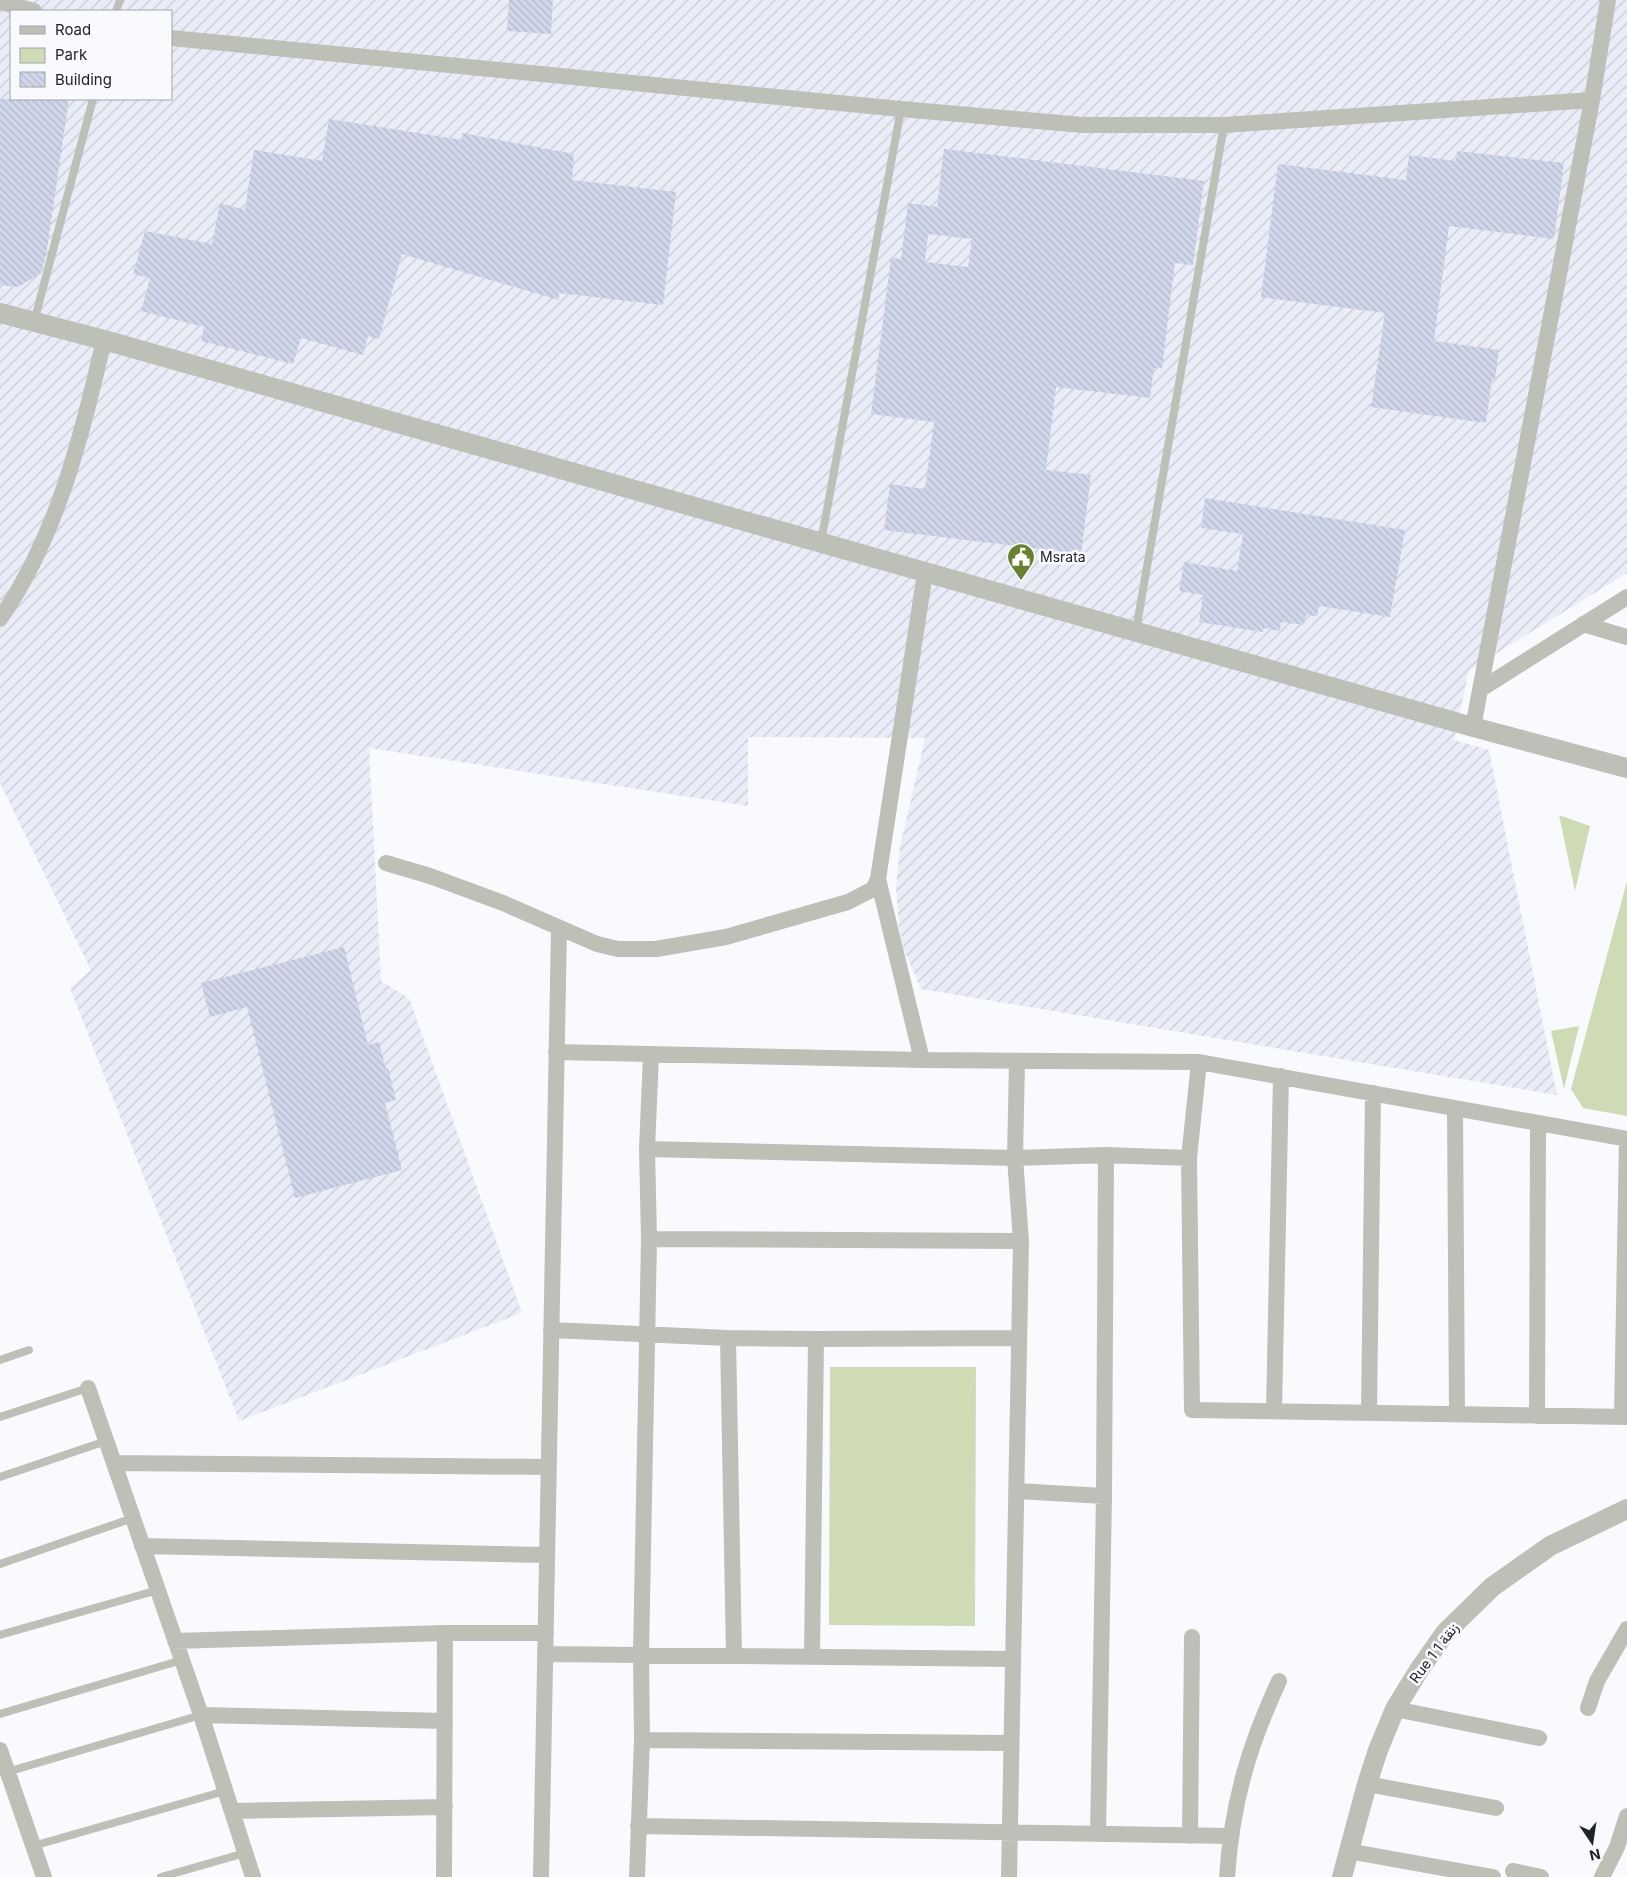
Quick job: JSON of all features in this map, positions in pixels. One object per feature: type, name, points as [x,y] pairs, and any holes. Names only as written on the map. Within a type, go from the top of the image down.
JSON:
[{"type":"street","points":[[1473,727],[1592,100],[1608,0]]},
{"type":"street","points":[[0,2],[30,10]]},
{"type":"street","points":[[172,38],[901,109],[1082,124],[1224,125],[1592,100]]},
{"type":"street","points":[[0,313],[104,340],[822,542],[925,573],[1136,630],[1473,727],[1627,768]]},
{"type":"street","points":[[0,619],[16,595],[41,549],[66,484],[84,426],[104,340]]},
{"type":"street","points":[[386,863],[430,876],[502,903],[559,929],[604,946],[618,948],[656,949],[726,937],[829,909],[863,895],[873,889],[878,879],[925,573]]},
{"type":"street","points":[[1481,689],[1627,597]]},
{"type":"street","points":[[1583,624],[1627,637]]},
{"type":"street","points":[[878,879],[922,1060]]},
{"type":"street","points":[[541,1877],[559,929]]},
{"type":"street","points":[[556,1052],[922,1060],[1200,1062],[1627,1139],[1624,1417],[1192,1410],[1189,1158],[1200,1062]]},
{"type":"street","points":[[637,1877],[642,1740],[641,1654],[649,1240],[647,1150],[651,1055]]},
{"type":"street","points":[[1009,1877],[1021,1241],[1015,1158],[1017,1061]]},
{"type":"street","points":[[1274,1411],[1281,1076]]},
{"type":"street","points":[[1369,1413],[1373,1093]]},
{"type":"street","points":[[1455,1109],[1457,1414]]},
{"type":"street","points":[[1537,1416],[1538,1124]]},
{"type":"street","points":[[647,1150],[1015,1158],[1106,1155],[1189,1158]]},
{"type":"street","points":[[1098,1834],[1104,1496],[1106,1155]]},
{"type":"street","points":[[649,1240],[1021,1241]]},
{"type":"street","points":[[551,1330],[816,1340],[1019,1338]]},
{"type":"street","points":[[728,1338],[734,1655]]},
{"type":"street","points":[[812,1655],[816,1340]]},
{"type":"street","points":[[88,1388],[201,1715],[253,1877]]},
{"type":"street","points":[[114,1463],[549,1467]]},
{"type":"street","points":[[1016,1491],[1104,1496]]},
{"type":"street","name":"Rue 1 زنقة 1","points":[[1342,1877],[1367,1784],[1378,1750],[1395,1709],[1418,1670],[1445,1633],[1492,1587],[1550,1546],[1627,1508]]},
{"type":"street","points":[[142,1546],[547,1555]]},
{"type":"street","points":[[1588,1708],[1597,1682],[1627,1629]]},
{"type":"street","points":[[175,1640],[446,1633],[546,1633]]},
{"type":"street","points":[[444,1877],[446,1633]]},
{"type":"street","points":[[1190,1836],[1192,1636]]},
{"type":"street","points":[[545,1654],[812,1655],[1013,1659]]},
{"type":"street","points":[[1227,1877],[1230,1836],[1235,1807],[1250,1752],[1264,1712],[1279,1681]]},
{"type":"street","points":[[1395,1709],[1539,1738]]},
{"type":"street","points":[[201,1715],[445,1721]]},
{"type":"street","points":[[642,1740],[1011,1743]]},
{"type":"street","points":[[0,1750],[44,1877]]},
{"type":"street","points":[[1367,1784],[1496,1808]]},
{"type":"street","points":[[232,1811],[445,1807]]},
{"type":"street","points":[[1602,1877],[1617,1847],[1627,1816]]},
{"type":"street","points":[[638,1826],[1230,1836]]},
{"type":"street","points":[[1348,1850],[1493,1877]]},
{"type":"street","points":[[1513,1871],[1541,1877]]},
{"type":"lane","points":[[34,322],[93,100]]},
{"type":"lane","points":[[822,542],[901,109]]},
{"type":"lane","points":[[1136,630],[1224,125]]},
{"type":"lane","points":[[0,1360],[29,1350]]},
{"type":"lane","points":[[0,1418],[88,1388]]},
{"type":"lane","points":[[0,1477],[106,1440]]},
{"type":"lane","points":[[0,1564],[133,1518]]},
{"type":"lane","points":[[0,1635],[158,1590]]},
{"type":"lane","points":[[0,1714],[182,1660]]},
{"type":"lane","points":[[8,1772],[201,1715]]},
{"type":"lane","points":[[33,1846],[225,1791]]},
{"type":"lane","points":[[161,1877],[245,1853]]},
{"type":"shaded area","points":[[0,0],[1627,0],[1627,573],[1469,670],[1454,740],[1489,750],[1557,1095],[921,989],[904,950],[899,929],[896,887],[900,847],[925,738],[748,737],[748,806],[369,748],[381,981],[409,998],[522,1313],[239,1421],[70,988],[91,970],[0,783]]},
{"type":"green space","points":[[1559,815],[1590,826],[1575,891]]},
{"type":"green space","points":[[1627,881],[1627,1116],[1583,1108],[1571,1089]]},
{"type":"green space","points":[[1579,1026],[1564,1089],[1551,1031]]},
{"type":"green space","points":[[830,1367],[976,1367],[975,1626],[829,1625]]},
{"type":"building","points":[[509,0],[553,0],[551,34],[507,31]]},
{"type":"building","points":[[0,99],[69,100],[46,256],[41,273],[18,287],[0,285]]},
{"type":"building","points":[[329,119],[462,140],[462,133],[574,154],[572,180],[676,192],[663,305],[559,293],[559,300],[402,254],[379,339],[368,336],[363,355],[301,338],[293,364],[201,341],[204,327],[141,311],[150,278],[133,274],[145,231],[212,244],[220,203],[245,210],[254,150],[322,161]]},
{"type":"building","points":[[944,149],[1204,181],[1193,265],[1175,263],[1162,368],[1154,368],[1150,398],[1056,387],[1046,470],[1091,475],[1081,554],[884,530],[890,484],[925,489],[934,422],[871,414],[891,258],[901,259],[908,203],[937,207]],"holes":[[[928,234],[972,239],[968,267],[925,262]]]},
{"type":"building","points":[[1457,151],[1564,163],[1554,239],[1449,226],[1434,341],[1499,350],[1495,379],[1492,379],[1486,423],[1371,407],[1385,313],[1261,297],[1278,164],[1406,180],[1409,155],[1456,161]]},
{"type":"building","points":[[1205,498],[1405,530],[1390,617],[1319,606],[1317,616],[1306,615],[1304,625],[1281,622],[1280,631],[1264,628],[1263,632],[1199,622],[1203,595],[1179,591],[1184,562],[1237,571],[1243,534],[1201,528]]},
{"type":"building","points":[[344,947],[368,1045],[379,1042],[386,1069],[388,1068],[396,1100],[385,1103],[402,1170],[295,1198],[247,1007],[210,1017],[201,983]]},
{"type":"place","name":"Msrata","points":[[1021,581]]}]
